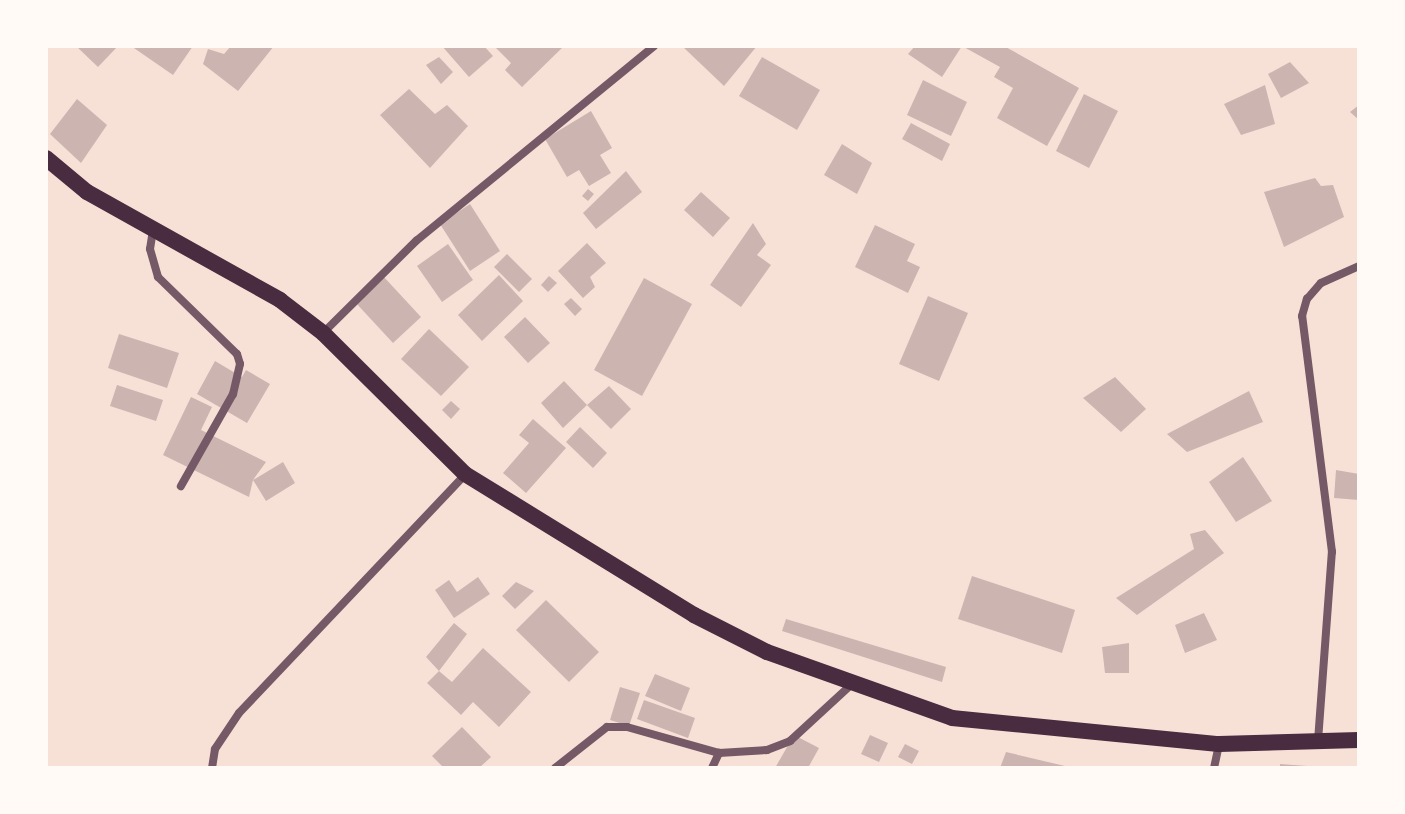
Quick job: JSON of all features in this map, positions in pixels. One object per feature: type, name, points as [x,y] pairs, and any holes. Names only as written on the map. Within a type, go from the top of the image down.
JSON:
[{"type":"highway","points":[[46,158],[87,192],[227,266],[323,333],[465,474],[694,615],[767,652],[952,718],[1219,744],[1359,740]]},
{"type":"street","points":[[323,333],[416,241],[648,48]]},
{"type":"street","points":[[153,229],[150,249],[158,277],[237,354],[240,364],[233,394],[181,486]]},
{"type":"street","points":[[1318,741],[1332,552],[1302,316],[1307,299],[1321,283],[1359,266]]},
{"type":"street","points":[[212,768],[215,749],[239,713],[465,474]]},
{"type":"street","points":[[555,768],[607,727],[627,727],[719,753],[767,750],[790,741],[855,681]]},
{"type":"street","points":[[1214,768],[1219,744]]},
{"type":"street","points":[[712,768],[719,753]]},
{"type":"building","points":[[76,46],[118,46],[98,67]]},
{"type":"building","points":[[131,46],[193,46],[173,75]]},
{"type":"building","points":[[231,46],[274,46],[238,91],[203,64],[208,49],[224,54]]},
{"type":"building","points":[[442,46],[484,46],[493,56],[469,77]]},
{"type":"building","points":[[494,46],[564,46],[522,87],[505,70],[511,63]]},
{"type":"building","points":[[682,46],[757,46],[724,86]]},
{"type":"building","points":[[915,46],[962,46],[942,77],[908,54]]},
{"type":"building","points":[[962,46],[1004,46],[1079,88],[1047,146],[997,118],[1013,88],[994,77],[1000,67]]},
{"type":"building","points":[[439,57],[453,72],[441,84],[426,65]]},
{"type":"building","points":[[762,57],[820,90],[797,130],[739,96]]},
{"type":"building","points":[[1290,62],[1309,83],[1281,98],[1268,74]]},
{"type":"building","points":[[923,80],[967,102],[951,136],[907,115]]},
{"type":"building","points":[[1265,85],[1275,124],[1241,135],[1224,104]]},
{"type":"building","points":[[409,89],[435,114],[447,105],[468,126],[430,168],[380,115]]},
{"type":"building","points":[[1084,94],[1118,111],[1089,168],[1056,151]]},
{"type":"building","points":[[77,99],[107,125],[81,163],[50,134]]},
{"type":"building","points":[[1359,105],[1359,120],[1350,112]]},
{"type":"building","points":[[591,111],[612,148],[600,155],[611,173],[589,186],[579,170],[567,177],[545,139]]},
{"type":"building","points":[[911,123],[950,144],[942,161],[902,139]]},
{"type":"building","points":[[842,144],[872,163],[857,194],[824,175]]},
{"type":"building","points":[[626,171],[642,192],[596,229],[583,213]]},
{"type":"building","points":[[1315,178],[1321,186],[1333,185],[1344,217],[1284,247],[1264,192]]},
{"type":"building","points":[[588,189],[594,194],[588,201],[582,196]]},
{"type":"building","points":[[701,192],[730,218],[713,237],[684,210]]},
{"type":"building","points":[[470,204],[500,251],[470,271],[440,224]]},
{"type":"building","points":[[753,223],[766,244],[757,255],[771,265],[741,307],[710,285]]},
{"type":"building","points":[[875,225],[915,244],[907,261],[920,267],[908,293],[855,267]]},
{"type":"building","points":[[587,243],[606,263],[590,277],[595,287],[583,298],[558,271]]},
{"type":"building","points":[[448,244],[473,280],[442,302],[417,266]]},
{"type":"building","points":[[507,254],[532,279],[519,292],[494,267]]},
{"type":"building","points":[[499,275],[523,301],[482,341],[458,315]]},
{"type":"building","points":[[383,276],[421,317],[393,343],[355,302]]},
{"type":"building","points":[[549,276],[557,283],[548,292],[541,285]]},
{"type":"building","points":[[644,278],[692,304],[642,396],[594,370]]},
{"type":"building","points":[[928,296],[968,313],[939,381],[899,364]]},
{"type":"building","points":[[571,298],[582,309],[575,316],[564,304]]},
{"type":"building","points":[[525,317],[550,343],[528,363],[504,337]]},
{"type":"building","points":[[429,329],[469,367],[441,396],[401,359]]},
{"type":"building","points":[[119,334],[179,353],[167,388],[108,368]]},
{"type":"building","points":[[215,361],[242,377],[246,370],[270,384],[247,423],[197,394]]},
{"type":"building","points":[[1115,377],[1146,409],[1121,432],[1083,398]]},
{"type":"building","points":[[564,381],[587,405],[563,428],[541,403]]},
{"type":"building","points":[[117,385],[163,400],[156,421],[110,406]]},
{"type":"building","points":[[609,386],[631,409],[611,429],[587,405]]},
{"type":"building","points":[[1249,391],[1263,422],[1187,452],[1167,434]]},
{"type":"building","points":[[191,397],[212,407],[201,430],[266,462],[253,480],[249,497],[163,455]]},
{"type":"building","points":[[451,401],[460,409],[451,419],[442,410]]},
{"type":"building","points":[[533,419],[566,448],[526,493],[503,473],[529,443],[519,435]]},
{"type":"building","points":[[580,427],[607,453],[593,468],[566,442]]},
{"type":"building","points":[[1243,457],[1272,501],[1236,522],[1209,482]]},
{"type":"building","points":[[283,462],[295,483],[266,501],[253,480]]},
{"type":"building","points":[[1336,470],[1359,474],[1359,500],[1334,498]]},
{"type":"building","points":[[1205,530],[1224,553],[1137,615],[1116,598],[1194,549],[1190,534]]},
{"type":"building","points":[[972,576],[1075,610],[1062,653],[958,619]]},
{"type":"building","points":[[478,577],[490,594],[454,618],[435,590],[449,580],[457,592]]},
{"type":"building","points":[[516,582],[534,591],[515,609],[502,596]]},
{"type":"building","points":[[546,600],[599,652],[569,682],[516,630]]},
{"type":"building","points":[[1204,613],[1217,640],[1185,653],[1175,625]]},
{"type":"building","points":[[786,619],[946,667],[942,682],[782,631]]},
{"type":"building","points":[[454,623],[467,634],[439,671],[426,657]]},
{"type":"building","points":[[1129,643],[1129,673],[1105,673],[1102,647]]},
{"type":"building","points":[[483,648],[531,692],[499,727],[473,702],[461,715],[427,683],[439,671],[452,682]]},
{"type":"building","points":[[655,674],[690,688],[681,711],[645,696]]},
{"type":"building","points":[[620,687],[640,693],[629,726],[610,720]]},
{"type":"building","points":[[644,700],[695,718],[688,738],[637,719]]},
{"type":"building","points":[[462,727],[491,757],[479,768],[444,768],[432,756]]},
{"type":"building","points":[[794,735],[819,748],[808,768],[775,768]]},
{"type":"building","points":[[870,735],[888,743],[879,762],[861,754]]},
{"type":"building","points":[[905,744],[919,751],[912,764],[898,757]]},
{"type":"building","points":[[1006,752],[1069,767],[1069,768],[1000,768]]},
{"type":"building","points":[[1280,764],[1307,766],[1307,768],[1280,768]]}]
